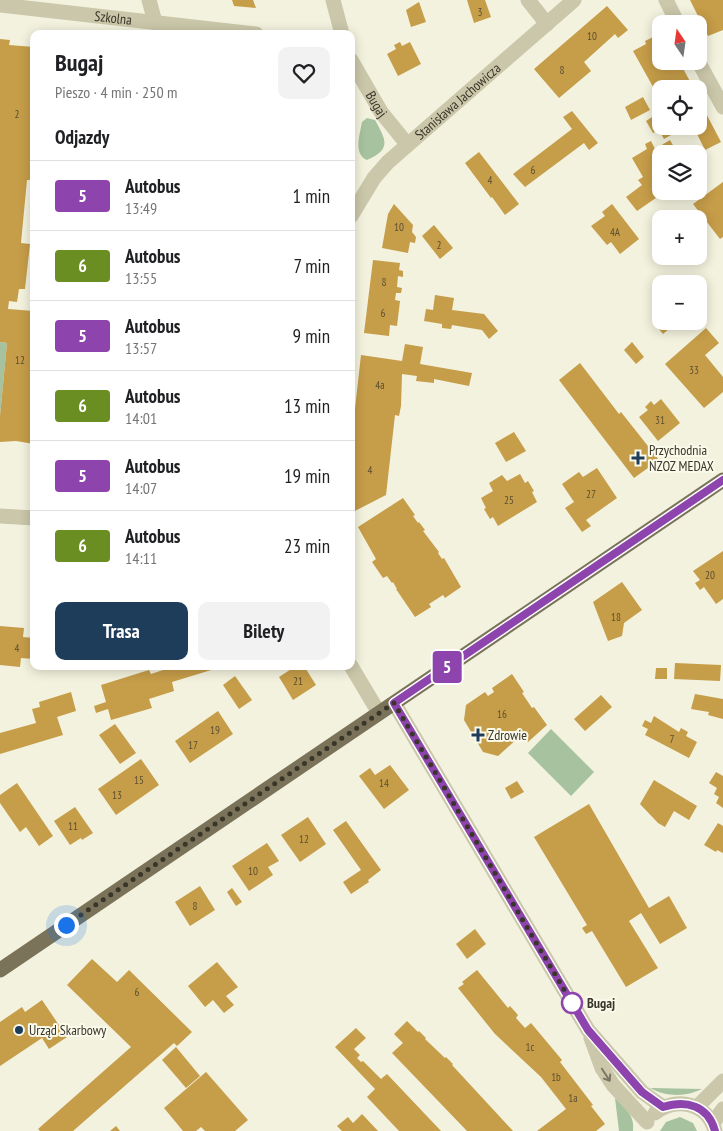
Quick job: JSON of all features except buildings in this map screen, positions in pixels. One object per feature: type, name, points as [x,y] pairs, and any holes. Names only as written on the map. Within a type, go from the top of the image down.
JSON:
[{"type":"main road","points":[[0,970],[723,480]]},
{"type":"street","points":[[149,0],[155,22]]},
{"type":"street","points":[[333,0],[341,30]]},
{"type":"street","points":[[528,0],[547,24]]},
{"type":"street","name":"Stanisława Jachowicza","points":[[355,209],[374,178],[388,162],[574,0]]},
{"type":"street","points":[[666,0],[674,15]]},
{"type":"street","name":"Szkolna","points":[[0,5],[222,30]]},
{"type":"street","name":"Bugaj","points":[[355,67],[381,112],[407,144]]},
{"type":"street","points":[[703,70],[723,107]]},
{"type":"street","points":[[0,516],[30,518]]},
{"type":"street","points":[[353,670],[379,713]]},
{"type":"street","points":[[394,703],[588,1030],[642,1092],[663,1107]]},
{"type":"street","points":[[588,1030],[602,1068],[645,1127],[651,1117],[663,1107],[675,1104],[697,1107],[714,1127],[723,1109]]},
{"type":"street","points":[[697,1107],[723,1081]]},
{"type":"green space","points":[[367,118],[375,120],[382,133],[384,143],[380,152],[367,160],[360,153],[358,143],[362,122]]},
{"type":"green space","points":[[0,342],[7,343],[0,416]]},
{"type":"green space","points":[[551,729],[594,772],[571,796],[528,753]]},
{"type":"green space","points":[[650,1088],[702,1089],[683,1095],[676,1095]]},
{"type":"green space","points":[[615,1098],[631,1116],[633,1131],[619,1131]]},
{"type":"green space","points":[[680,1117],[693,1123],[697,1131],[660,1131],[666,1122]]},
{"type":"bus line","name":"5","points":[[715,1131],[713,1122],[697,1107],[675,1104],[663,1107],[642,1092],[588,1030],[394,703],[723,480]]},
{"type":"place","name":"Przychodnia NZOZ MEDAX","points":[[638,458]]},
{"type":"place","name":"Zdrowie","points":[[478,735]]},
{"type":"place","name":"Bugaj","points":[[572,1003]]},
{"type":"place","name":"Urząd Skarbowy","points":[[19,1030]]},
{"type":"route","points":[[66,925],[394,703],[572,1003]]}]
